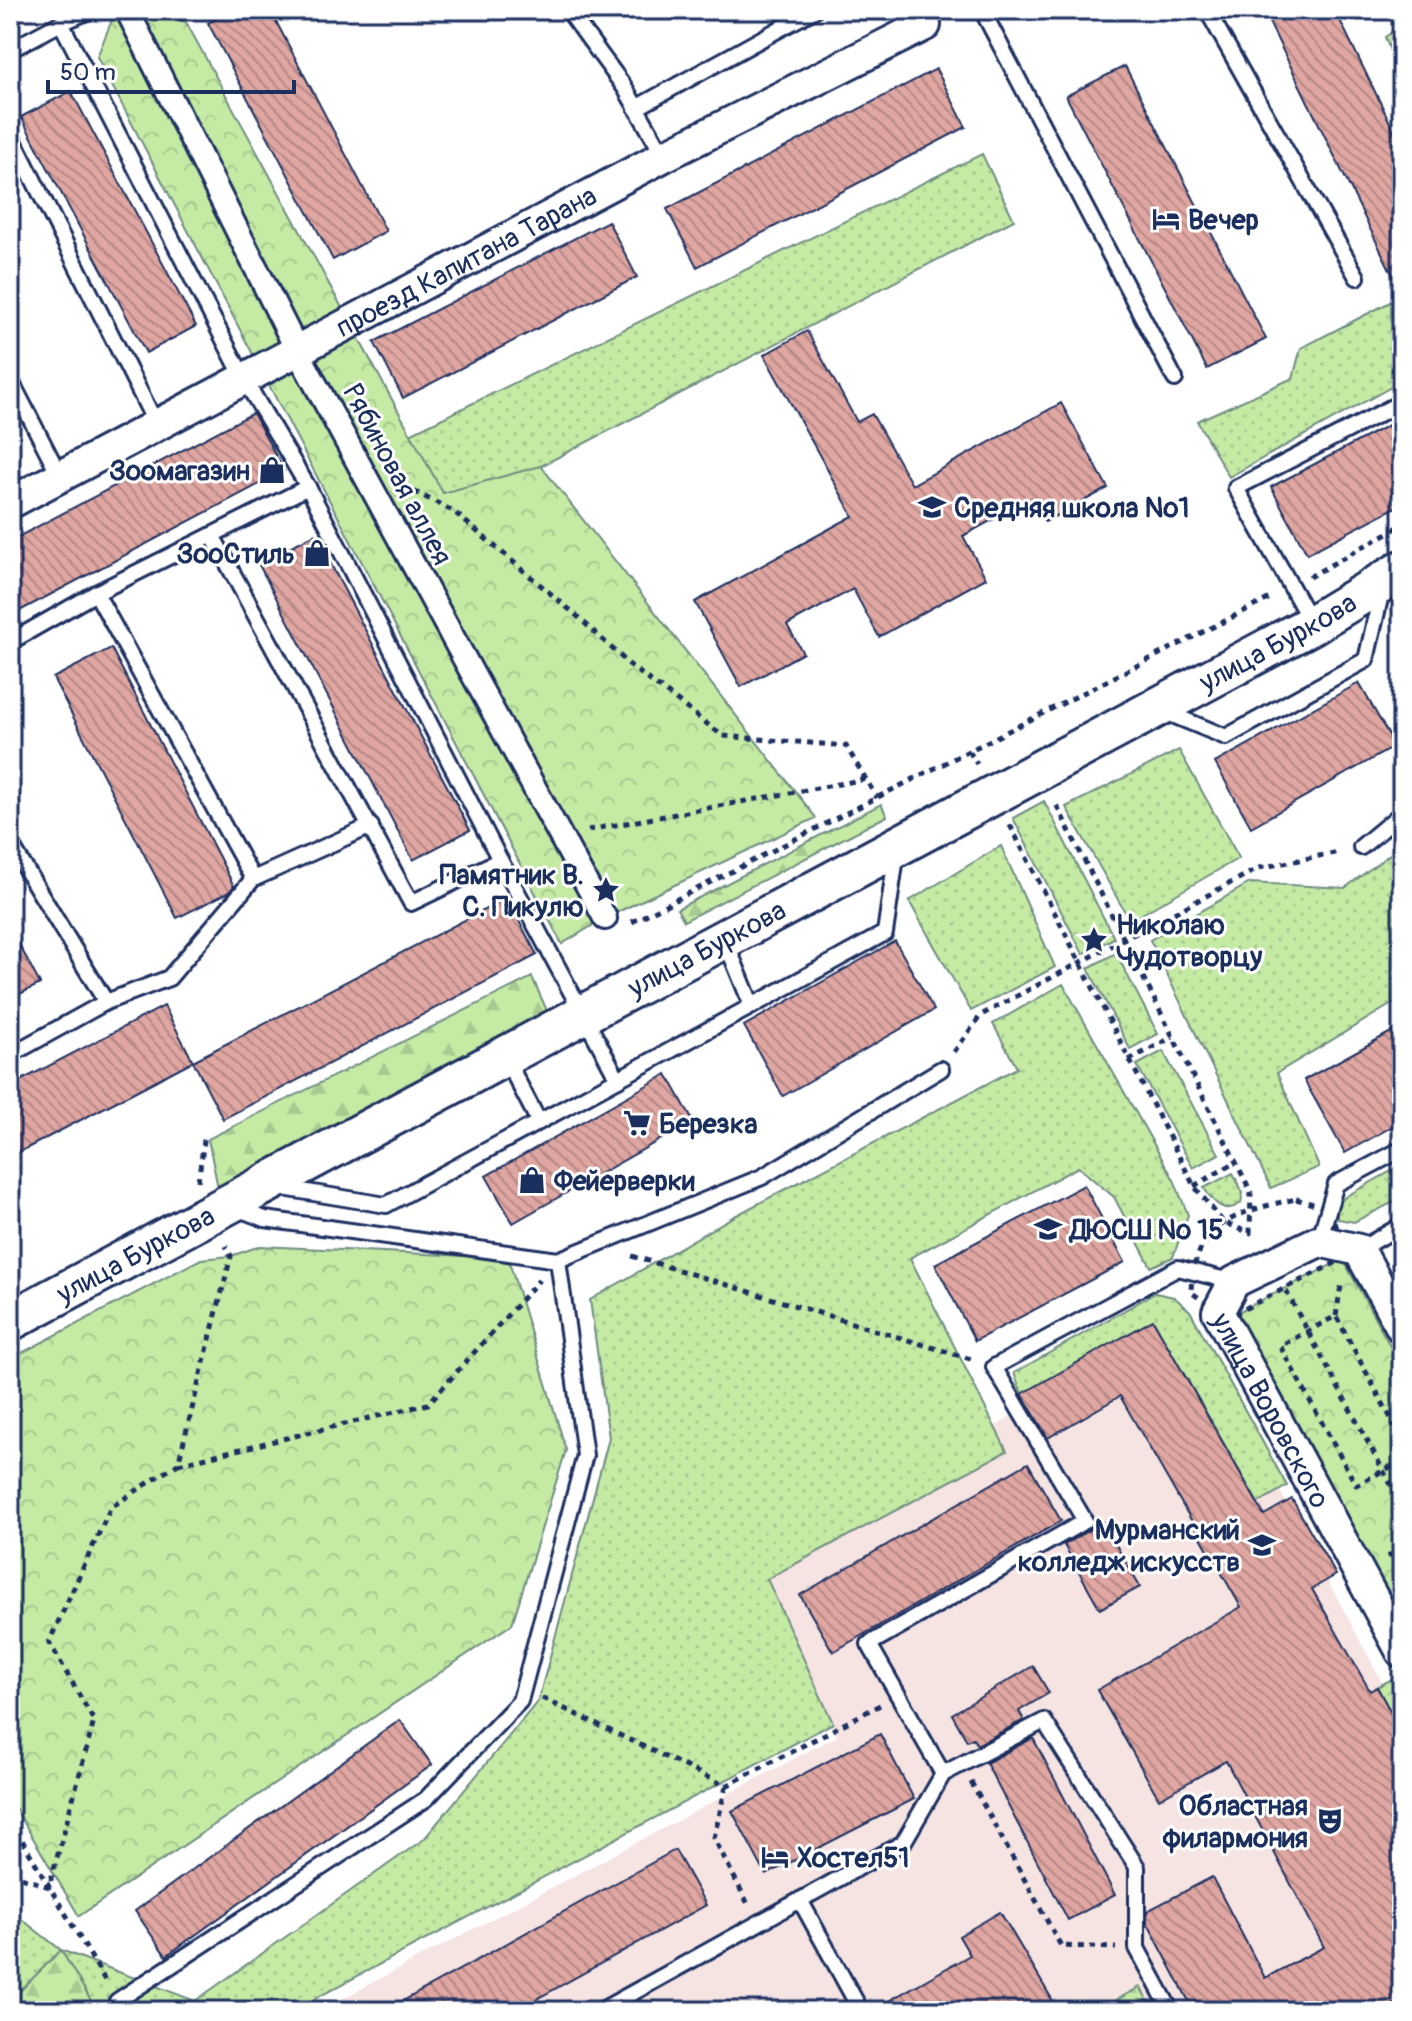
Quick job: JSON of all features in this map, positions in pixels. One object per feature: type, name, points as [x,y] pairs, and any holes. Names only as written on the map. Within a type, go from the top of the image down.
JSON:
[{"type":"street","name":"Рябиновая аллея","points":[[127,10],[298,352],[605,918]]},
{"type":"street","name":"проезд Капитана Тарана","points":[[10,503],[664,156],[925,25]]},
{"type":"street","name":"улица Буркова","points":[[10,1321],[212,1194],[264,1185],[1313,624],[1393,576]]},
{"type":"street","points":[[1319,1241],[1359,1250],[1402,1328]]},
{"type":"street","name":"улица Воровского","points":[[1319,1241],[1234,1282],[1218,1312],[1402,1652]]},
{"type":"lane","points":[[10,50],[91,10]]},
{"type":"lane","points":[[568,10],[625,88],[664,156]]},
{"type":"lane","points":[[636,108],[814,10]]},
{"type":"lane","points":[[982,10],[1175,379]]},
{"type":"lane","points":[[1207,10],[1357,277]]},
{"type":"lane","points":[[61,23],[244,379],[308,487],[500,860],[618,1079]]},
{"type":"lane","points":[[10,133],[156,424]]},
{"type":"lane","points":[[10,379],[60,476]]},
{"type":"lane","points":[[1313,624],[1236,488],[1402,402]]},
{"type":"lane","points":[[10,642],[96,593],[308,487]]},
{"type":"lane","points":[[212,535],[411,903],[500,860]]},
{"type":"lane","points":[[1156,708],[1226,737],[1366,660],[1393,576]]},
{"type":"lane","points":[[96,593],[253,879]]},
{"type":"lane","points":[[1361,847],[1402,813]]},
{"type":"lane","points":[[10,1055],[106,1002],[169,978],[253,879],[371,826]]},
{"type":"lane","points":[[10,843],[106,1002]]},
{"type":"lane","points":[[264,1185],[386,1205],[885,933],[898,846]]},
{"type":"lane","points":[[724,939],[752,1006]]},
{"type":"lane","points":[[505,1056],[539,1122]]},
{"type":"lane","points":[[212,1194],[265,1219],[558,1260],[762,1177],[941,1069]]},
{"type":"lane","points":[[1319,1241],[1336,1184],[1402,1149]]},
{"type":"lane","points":[[1359,1250],[1402,1225]]},
{"type":"lane","points":[[117,2001],[426,1799],[520,1701],[585,1455],[558,1260]]},
{"type":"lane","points":[[943,1774],[869,1644],[1085,1521],[994,1367],[1178,1268],[1234,1282]]},
{"type":"lane","points":[[600,2011],[903,1843],[943,1774],[1044,1721],[1137,1867],[1137,1948],[1171,2011]]},
{"type":"lane","points":[[800,1900],[861,2011]]},
{"type":"path","points":[[359,465],[453,511],[576,615],[632,667],[723,736],[846,746],[877,798]]},
{"type":"path","points":[[605,918],[612,931],[1291,588],[1402,525]]},
{"type":"path","points":[[560,836],[866,779]]},
{"type":"path","points":[[1007,819],[1194,1186],[1223,1222],[1250,1233],[1251,1192],[1050,793]]},
{"type":"path","points":[[941,1069],[981,1015],[1080,962],[1259,868],[1361,847]]},
{"type":"path","points":[[1129,1060],[1173,1037]]},
{"type":"path","points":[[205,1134],[212,1194]]},
{"type":"path","points":[[1194,1186],[1236,1162]]},
{"type":"path","points":[[178,1464],[231,1256],[224,1242]]},
{"type":"path","points":[[595,1245],[994,1367]]},
{"type":"path","points":[[49,1887],[94,1721],[49,1642],[111,1507],[178,1464],[428,1404],[558,1260]]},
{"type":"path","points":[[1284,1288],[1402,1505]]},
{"type":"path","points":[[1402,1439],[1336,1316],[1280,1346],[1356,1485],[1402,1461]]},
{"type":"path","points":[[1395,1568],[1389,1556],[1402,1548]]},
{"type":"path","points":[[523,1689],[726,1786]]},
{"type":"path","points":[[757,1924],[714,1838],[726,1786],[898,1696]]},
{"type":"path","points":[[962,1764],[1061,1946],[1137,1948]]},
{"type":"path","points":[[10,1820],[117,2001]]},
{"type":"path","points":[[10,1873],[49,1887]]},
{"type":"shaded area","points":[[1182,1308],[1402,1719],[1402,2011],[319,2011],[837,1736],[755,1579]]},
{"type":"green space","points":[[116,10],[155,10],[186,22],[443,493],[541,466],[816,818],[605,918],[562,944],[97,57]]},
{"type":"green space","points":[[1402,25],[1402,82],[1385,37]]},
{"type":"green space","points":[[982,154],[1014,220],[541,466],[443,494],[410,434]]},
{"type":"green space","points":[[1402,296],[1402,381],[1229,477],[1197,421],[1293,378],[1301,348]]},
{"type":"green space","points":[[1179,750],[1239,858],[1130,921],[1066,807]]},
{"type":"green space","points":[[1044,801],[1114,938],[1083,954],[1013,818]]},
{"type":"green space","points":[[881,804],[887,816],[684,921],[677,909]]},
{"type":"green space","points":[[1402,845],[1402,998],[1277,1073],[1319,1167],[1271,1188],[1150,940],[1250,883],[1345,888]]},
{"type":"green space","points":[[1001,846],[1055,967],[971,1011],[909,901]]},
{"type":"green space","points":[[1116,953],[1158,1034],[1130,1049],[1088,968]]},
{"type":"green space","points":[[532,977],[548,1013],[218,1188],[208,1139]]},
{"type":"green space","points":[[1063,984],[1174,1180],[1188,1215],[1173,1257],[1151,1267],[1114,1197],[1078,1167],[910,1258],[1007,1451],[767,1579],[833,1723],[292,2011],[97,2011],[61,1951],[20,1991],[14,2011],[10,2011],[10,1910],[61,1950],[195,2001],[424,1839],[538,1701],[609,1438],[590,1300],[731,1218],[1017,1068],[993,1024]]},
{"type":"green space","points":[[1163,1051],[1219,1154],[1193,1168],[1137,1065]]},
{"type":"green space","points":[[1402,1165],[1402,1198],[1354,1222],[1338,1219],[1335,1207],[1345,1197]]},
{"type":"green space","points":[[1233,1173],[1243,1193],[1241,1203],[1224,1208],[1204,1188]]},
{"type":"green space","points":[[260,1246],[508,1258],[566,1450],[512,1624],[79,1916],[10,1799],[10,1359],[201,1259],[231,1256]]},
{"type":"green space","points":[[1343,1259],[1402,1368],[1402,1623],[1230,1316]]},
{"type":"green space","points":[[1155,1293],[1174,1297],[1190,1311],[1287,1486],[1258,1503],[1153,1320],[1022,1394],[1014,1373]]},
{"type":"green space","points":[[1392,1679],[1402,1698],[1402,1733],[1377,1687]]},
{"type":"green space","points":[[61,1950],[97,2011],[14,2011],[20,1991]]},
{"type":"green space","points":[[1140,1987],[1154,2011],[1113,2011],[1109,2004]]},
{"type":"building","points":[[232,10],[270,10],[386,231],[333,260],[208,23]]},
{"type":"building","points":[[1263,10],[1335,10],[1402,147],[1402,294]]},
{"type":"building","points":[[1125,66],[1266,339],[1207,369],[1066,96]]},
{"type":"building","points":[[936,69],[966,127],[697,267],[667,209]]},
{"type":"building","points":[[71,91],[196,326],[146,353],[21,117]]},
{"type":"building","points":[[608,221],[637,277],[403,398],[374,342]]},
{"type":"building","name":"Средняя школа №1","points":[[807,331],[857,422],[872,414],[912,485],[1061,403],[1108,488],[1045,522],[1032,498],[963,536],[986,578],[879,637],[853,589],[787,625],[803,653],[741,687],[695,602],[853,516],[764,355]]},
{"type":"building","points":[[253,413],[284,471],[10,616],[10,541]]},
{"type":"building","points":[[1402,418],[1402,504],[1307,554],[1271,487]]},
{"type":"building","points":[[315,534],[470,830],[413,860],[258,563]]},
{"type":"building","points":[[111,648],[234,886],[229,892],[177,918],[53,678]]},
{"type":"building","points":[[1359,683],[1395,746],[1251,827],[1215,763]]},
{"type":"building","points":[[507,898],[537,955],[223,1119],[193,1061]]},
{"type":"building","points":[[10,927],[40,984],[10,999]]},
{"type":"building","points":[[895,941],[934,1010],[783,1096],[744,1026]]},
{"type":"building","points":[[164,1006],[193,1061],[10,1157],[10,1086]]},
{"type":"building","points":[[1402,1026],[1402,1121],[1345,1153],[1304,1080]]},
{"type":"building","points":[[667,1074],[693,1121],[513,1223],[486,1176]]},
{"type":"building","points":[[1084,1185],[1125,1262],[975,1341],[935,1264]]},
{"type":"building","points":[[1153,1320],[1264,1515],[1292,1499],[1336,1575],[1312,1589],[1370,1691],[1377,1687],[1402,1733],[1402,2000],[1382,2011],[1194,2011],[1147,1922],[1147,1911],[1212,1877],[1265,1978],[1324,1947],[1226,1761],[1159,1799],[1097,1690],[1241,1607],[1120,1396],[1048,1438],[1022,1394]]},
{"type":"building","points":[[1028,1463],[1061,1521],[833,1652],[800,1595]]},
{"type":"building","points":[[1103,1522],[1140,1587],[1100,1609],[1064,1545]]},
{"type":"building","points":[[1033,1666],[1049,1693],[1019,1711],[1024,1720],[977,1745],[973,1738],[967,1741],[952,1714]]},
{"type":"building","points":[[400,1720],[432,1765],[166,1956],[135,1911]]},
{"type":"building","points":[[880,1734],[914,1799],[766,1875],[732,1811]]},
{"type":"building","points":[[1033,1738],[1115,1895],[1068,1920],[986,1763]]},
{"type":"building","points":[[675,1850],[706,1905],[515,2011],[385,2011]]},
{"type":"building","points":[[1000,1912],[1059,2011],[871,2011],[970,1955],[959,1936]]},
{"type":"place","name":"Вечер","points":[[1166,219]]},
{"type":"place","name":"Зоомагазин","points":[[272,470]]},
{"type":"place","name":"Средняя школа №1","points":[[932,507]]},
{"type":"place","name":"ЗооСтиль","points":[[317,553]]},
{"type":"place","name":"Памятник В. С. Пикулю","points":[[606,890]]},
{"type":"place","name":"Николаю Чудотворцу","points":[[1094,940]]},
{"type":"place","name":"Березка","points":[[637,1123]]},
{"type":"place","name":"Фейерверки","points":[[532,1180]]},
{"type":"place","name":"ДЮСШ № 15","points":[[1048,1229]]},
{"type":"place","name":"Мурманский колледж искусств","points":[[1262,1545]]},
{"type":"place","name":"Областная филармония","points":[[1330,1821]]},
{"type":"place","name":"Хостел51","points":[[775,1857]]}]
